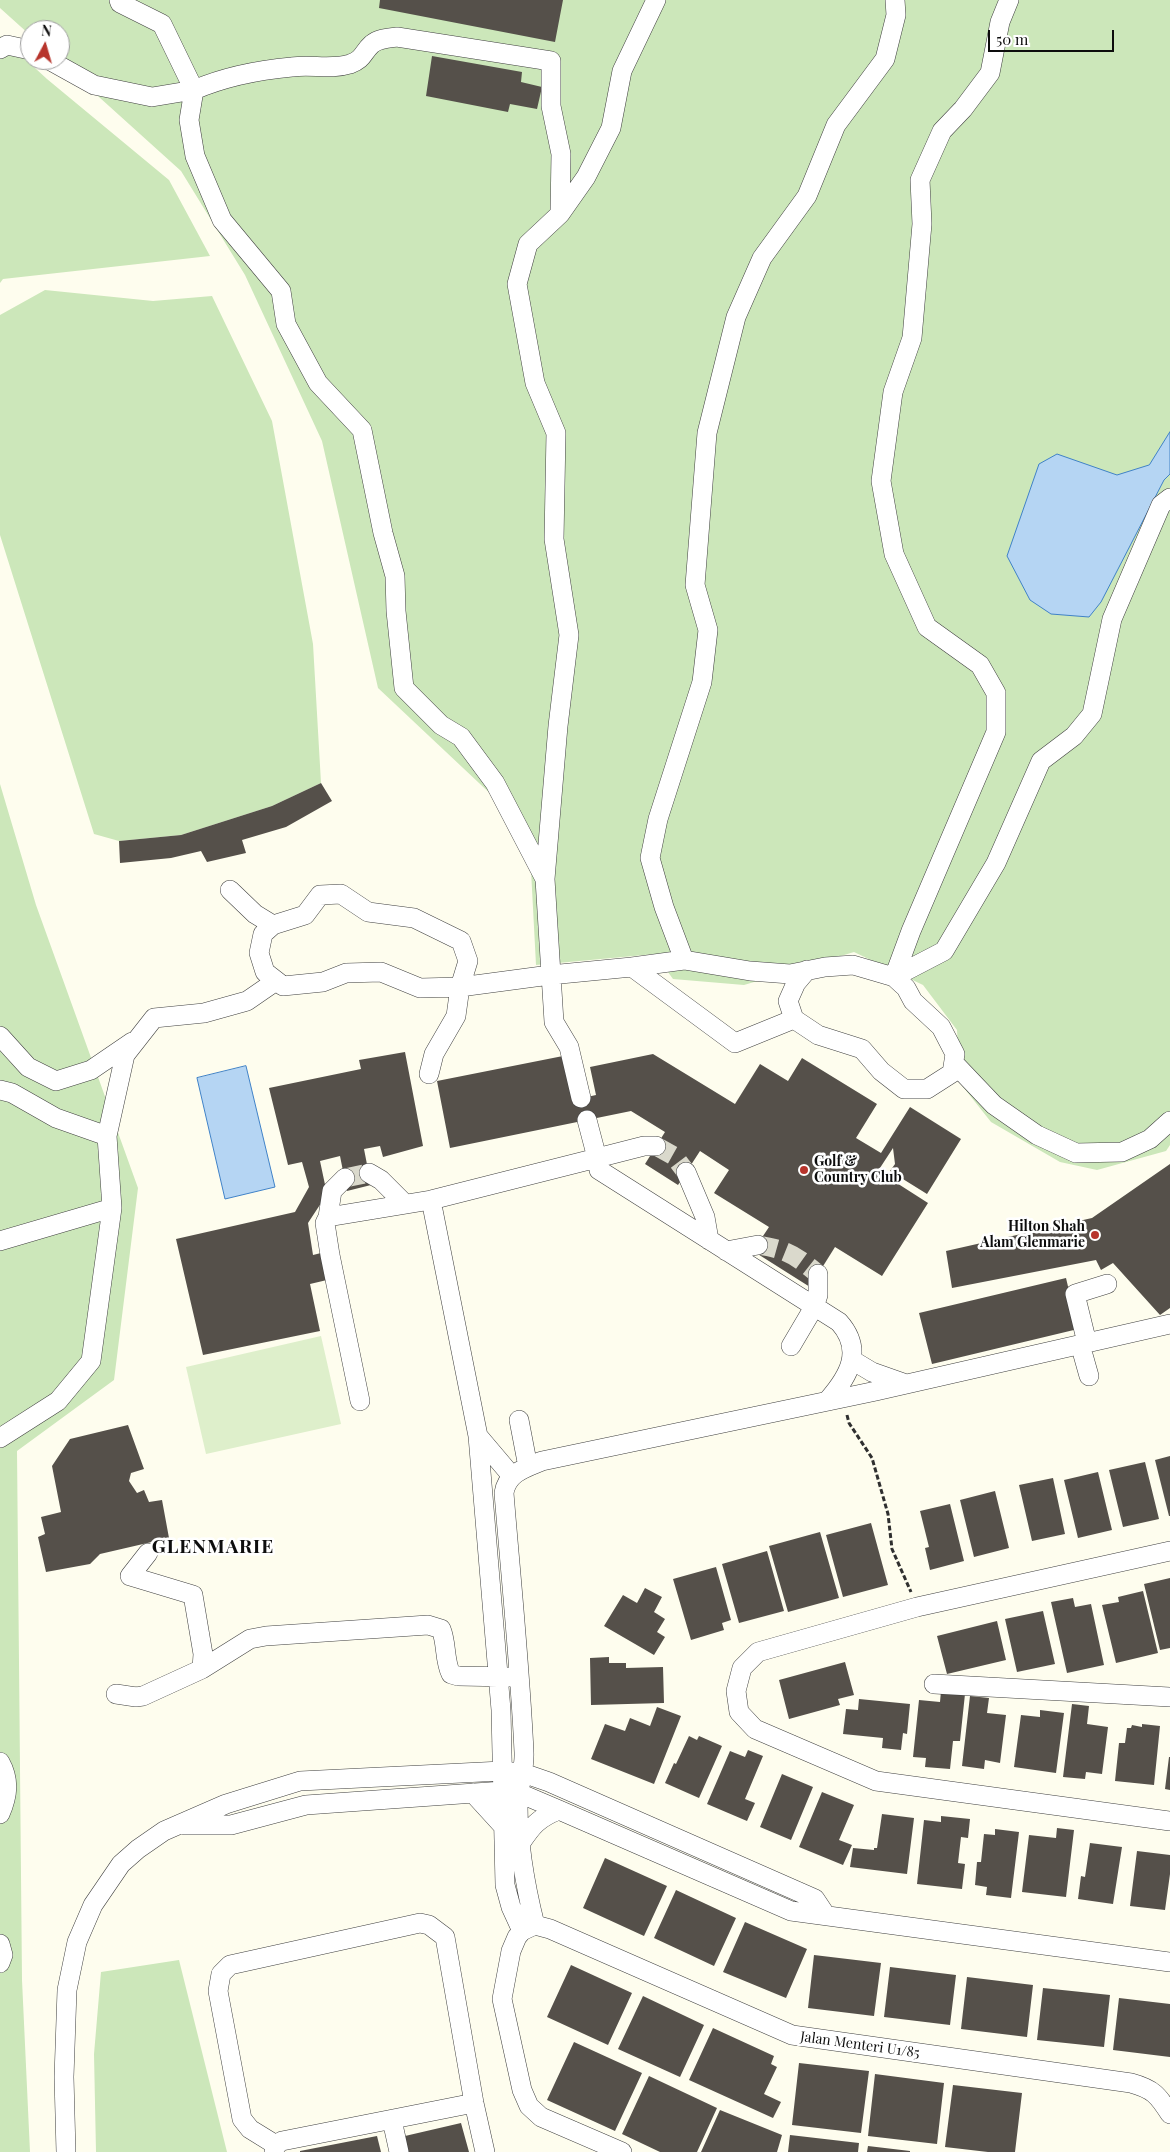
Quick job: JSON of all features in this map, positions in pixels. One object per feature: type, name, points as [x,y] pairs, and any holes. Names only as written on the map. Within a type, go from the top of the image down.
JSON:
[{"type":"street","points":[[119,0],[120,3],[162,24],[194,90],[189,120],[195,156],[222,220],[281,291],[286,324],[318,383],[362,430],[383,533],[395,576],[396,611],[404,688],[441,724],[461,737],[495,783],[545,879]]},
{"type":"street","points":[[581,1098],[569,1047],[554,1022],[545,879],[558,726],[569,635],[554,539],[556,433],[535,383],[518,284],[528,244],[560,214],[586,177],[612,128],[622,71],[656,0]]},
{"type":"street","points":[[684,960],[664,907],[650,858],[658,819],[702,682],[708,630],[695,585],[707,433],[736,318],[762,258],[807,196],[836,125],[885,58],[896,15],[895,0]]},
{"type":"street","points":[[894,976],[911,931],[996,732],[996,693],[980,665],[927,627],[894,554],[881,481],[893,392],[912,338],[922,224],[920,180],[942,131],[963,109],[990,73],[1000,22],[1009,0]]},
{"type":"street","points":[[67,70],[94,85],[152,98],[194,90],[215,81],[293,66],[340,67],[356,62],[364,56],[372,44],[383,38],[397,37],[551,61],[552,106],[561,154],[560,214]]},
{"type":"street","points":[[0,49],[7,45],[20,48]]},
{"type":"street","points":[[894,976],[944,951],[996,863],[1041,761],[1074,736],[1092,714],[1112,618],[1161,505],[1170,498]]},
{"type":"street","points":[[230,890],[255,914],[273,925]]},
{"type":"street","points":[[429,1074],[434,1054],[456,1016],[460,987],[468,961],[462,941],[414,918],[368,912],[341,894],[320,895],[305,916],[273,925],[263,934],[259,954],[265,972],[283,986],[323,982],[346,973],[381,972],[420,988],[460,987],[684,960],[750,971],[769,972],[790,974],[807,970],[853,965],[894,976],[906,988],[913,1001],[941,1027],[955,1054],[952,1073],[927,1089],[904,1089],[881,1071],[862,1049],[818,1035],[794,1019],[788,1001],[769,972]]},
{"type":"street","points":[[632,967],[736,1043],[794,1019]]},
{"type":"street","points":[[788,1001],[796,983],[807,970]]},
{"type":"street","points":[[0,1438],[58,1402],[92,1361],[112,1208],[107,1136],[125,1055],[154,1018],[204,1013],[247,1001],[276,981]]},
{"type":"street","points":[[0,1036],[28,1066],[56,1081],[91,1070],[118,1053],[141,1035]]},
{"type":"street","points":[[954,1063],[994,1105],[1037,1136],[1076,1153],[1122,1152],[1150,1139],[1170,1121]]},
{"type":"street","points":[[0,1090],[12,1093],[56,1118],[107,1136]]},
{"type":"street","points":[[587,1120],[599,1170],[839,1322],[845,1329],[850,1342],[852,1360],[836,1399]]},
{"type":"street","points":[[328,1217],[431,1200],[644,1146],[656,1146]]},
{"type":"street","points":[[686,1172],[700,1204],[709,1240]]},
{"type":"street","points":[[369,1173],[381,1180],[405,1204]]},
{"type":"street","points":[[345,1178],[332,1191],[328,1217],[325,1222],[360,1401]]},
{"type":"street","points":[[431,1200],[478,1436],[502,1726],[502,1771],[511,1792],[520,1844],[528,1928]]},
{"type":"street","points":[[0,1241],[112,1208]]},
{"type":"street","points":[[726,1251],[758,1245]]},
{"type":"street","points":[[790,1346],[814,1307],[818,1296],[818,1274]]},
{"type":"street","points":[[1089,1376],[1075,1294],[1107,1284]]},
{"type":"street","points":[[528,1928],[511,1907],[505,1885],[504,1827],[511,1792],[523,1773],[520,1678],[504,1493],[505,1483],[511,1476],[542,1460],[906,1384],[1170,1324]]},
{"type":"street","points":[[852,1360],[872,1372],[906,1384]]},
{"type":"street","points":[[519,1420],[528,1466]]},
{"type":"street","points":[[478,1436],[511,1476]]},
{"type":"street","points":[[1170,1551],[917,1607],[758,1652],[742,1668],[736,1691],[739,1712],[755,1729],[876,1781],[1170,1821]]},
{"type":"street","points":[[148,1553],[130,1576],[193,1595],[203,1654],[202,1669]]},
{"type":"street","points":[[116,1694],[136,1697],[143,1696],[202,1669],[250,1639],[266,1636],[428,1625],[441,1629],[445,1638],[448,1667],[451,1674],[458,1676],[520,1678]]},
{"type":"street","points":[[934,1684],[1170,1697]]},
{"type":"street","points":[[502,1726],[522,1726]]},
{"type":"street","points":[[0,1762],[6,1773],[7,1799],[0,1814]]},
{"type":"street","points":[[66,2152],[64,2077],[67,1990],[77,1942],[94,1905],[121,1864],[138,1848],[176,1825],[226,1804],[300,1781],[502,1771],[523,1773],[548,1782],[815,1899],[825,1914]]},
{"type":"street","points":[[176,1825],[231,1825],[306,1805],[511,1792],[559,1810],[791,1911],[825,1914],[1170,1962]]},
{"type":"street","points":[[473,1793],[504,1827]]},
{"type":"street","points":[[520,1844],[534,1824],[545,1815],[559,1810]]},
{"type":"street","points":[[474,2103],[282,2141],[275,2148],[250,2129],[242,2118],[218,1991],[222,1974],[230,1965],[410,1926],[429,1925],[445,1936],[474,2103],[485,2152]]},
{"type":"street","points":[[528,1928],[517,1937],[511,1951],[502,1999],[522,2090],[529,2106],[541,2117],[596,2145],[622,2152]]},
{"type":"street","name":"Jalan Menteri U1/85","points":[[528,1928],[550,1929],[792,2035],[1130,2083],[1147,2088],[1159,2097],[1170,2114]]},
{"type":"street","points":[[0,1944],[2,1954],[0,1963]]},
{"type":"street","points":[[392,2120],[398,2152]]},
{"type":"path","points":[[836,1399],[872,1458],[888,1514],[892,1549],[917,1607]]},
{"type":"green space","points":[[0,0],[1170,0],[1170,1145],[1166,1151],[1097,1170],[1060,1162],[991,1122],[960,1083],[957,1030],[923,985],[854,952],[744,985],[673,979],[655,954],[536,965],[531,870],[496,799],[378,688],[322,441],[245,275],[181,171],[69,70],[70,20],[20,20],[20,26],[0,8]]},
{"type":"green space","points":[[0,36],[20,54],[20,70],[37,70],[169,180],[210,256],[3,279],[0,283]]},
{"type":"green space","points":[[45,290],[153,301],[212,296],[272,421],[313,644],[321,783],[272,806],[181,835],[119,841],[94,834],[0,535],[0,315]]},
{"type":"green space","points":[[0,784],[36,905],[138,1188],[114,1380],[17,1451],[22,1980],[30,2152],[0,2152]]},
{"type":"green space","points":[[321,1336],[341,1424],[206,1454],[186,1367]]},
{"type":"green space","points":[[179,1960],[227,2152],[96,2152],[94,2054],[101,1972]]},
{"type":"water","points":[[1170,432],[1170,474],[1164,480],[1101,602],[1089,617],[1051,614],[1030,600],[1007,556],[1039,464],[1057,454],[1117,475],[1149,465]]},
{"type":"water","points":[[246,1066],[275,1187],[225,1199],[197,1078]]},
{"type":"building","points":[[380,0],[563,0],[555,42],[379,8]]},
{"type":"building","points":[[432,56],[522,72],[521,82],[542,87],[537,109],[510,104],[508,112],[426,96]]},
{"type":"building","points":[[321,783],[332,801],[286,827],[242,840],[246,853],[207,862],[201,851],[171,858],[120,863],[119,841],[181,835],[272,806]]},
{"type":"building","points":[[405,1052],[423,1146],[383,1157],[380,1146],[364,1149],[371,1185],[347,1191],[340,1156],[320,1161],[327,1194],[308,1223],[313,1255],[321,1253],[327,1280],[310,1284],[320,1331],[203,1355],[176,1239],[295,1212],[309,1187],[302,1162],[288,1165],[269,1088],[361,1069],[359,1060]]},
{"type":"building","name":"Golf & Country Club","points":[[653,1054],[735,1104],[760,1064],[788,1081],[802,1058],[877,1104],[856,1138],[881,1153],[910,1107],[961,1139],[927,1194],[890,1171],[895,1164],[893,1148],[878,1171],[928,1203],[882,1276],[835,1247],[810,1287],[753,1251],[769,1227],[714,1193],[729,1170],[700,1151],[678,1185],[645,1164],[665,1132],[631,1111],[450,1148],[437,1081],[563,1056],[578,1099],[596,1095],[590,1067]]},
{"type":"building","name":"Hilton Shah Alam Glenmarie","points":[[1170,1164],[1170,1308],[1160,1315],[1113,1263],[1101,1270],[1096,1260],[952,1288],[946,1251],[1092,1218]]},
{"type":"building","points":[[1066,1278],[1078,1329],[932,1364],[919,1313]]},
{"type":"building","points":[[128,1425],[144,1469],[131,1473],[129,1481],[137,1493],[144,1490],[149,1502],[162,1500],[169,1538],[100,1554],[90,1564],[46,1572],[38,1537],[45,1534],[41,1517],[61,1512],[52,1466],[70,1439]]},
{"type":"building","points":[[1170,1456],[1170,1516],[1169,1516],[1155,1460]]},
{"type":"building","points":[[1145,1462],[1159,1519],[1123,1527],[1109,1470]]},
{"type":"building","points":[[1098,1472],[1112,1530],[1078,1538],[1064,1480]]},
{"type":"building","points":[[1053,1478],[1065,1534],[1032,1541],[1019,1485]]},
{"type":"building","points":[[995,1491],[1009,1548],[974,1557],[960,1500]]},
{"type":"building","points":[[950,1504],[964,1561],[930,1570],[925,1548],[929,1547],[920,1511]]},
{"type":"building","points":[[871,1523],[888,1585],[843,1597],[826,1535]]},
{"type":"building","points":[[820,1532],[839,1598],[788,1612],[769,1546]]},
{"type":"building","points":[[767,1551],[784,1611],[739,1623],[722,1564]]},
{"type":"building","points":[[716,1567],[731,1620],[722,1623],[724,1630],[691,1640],[673,1579]]},
{"type":"building","points":[[1170,1578],[1170,1648],[1160,1650],[1144,1584]]},
{"type":"building","points":[[645,1588],[662,1597],[654,1612],[665,1619],[657,1632],[665,1637],[654,1655],[604,1626],[623,1595],[637,1603]]},
{"type":"building","points":[[1143,1591],[1158,1653],[1116,1663],[1102,1605],[1119,1602],[1118,1597]]},
{"type":"building","points":[[1073,1598],[1075,1607],[1091,1604],[1104,1665],[1067,1673],[1051,1602]]},
{"type":"building","points":[[1043,1611],[1055,1664],[1017,1672],[1005,1619]]},
{"type":"building","points":[[997,1621],[1006,1660],[947,1674],[937,1636]]},
{"type":"building","points":[[609,1657],[609,1663],[626,1663],[626,1668],[663,1667],[664,1703],[591,1705],[590,1658]]},
{"type":"building","points":[[845,1662],[854,1695],[838,1699],[840,1705],[789,1719],[779,1680]]},
{"type":"building","points":[[941,1691],[965,1694],[960,1741],[953,1741],[950,1769],[925,1767],[926,1758],[913,1757],[919,1700],[940,1702]]},
{"type":"building","points":[[970,1696],[989,1698],[987,1713],[1006,1715],[1000,1763],[985,1760],[984,1769],[962,1766]]},
{"type":"building","points":[[859,1699],[910,1704],[907,1734],[903,1733],[901,1750],[882,1748],[883,1738],[843,1734],[846,1709],[858,1710]]},
{"type":"building","points":[[1072,1704],[1089,1706],[1087,1724],[1108,1727],[1102,1774],[1086,1772],[1085,1779],[1063,1777]]},
{"type":"building","points":[[657,1707],[681,1716],[654,1784],[591,1759],[605,1724],[625,1731],[630,1718],[650,1726]]},
{"type":"building","points":[[1040,1710],[1064,1713],[1056,1773],[1014,1767],[1021,1715],[1040,1717]]},
{"type":"building","points":[[1142,1724],[1160,1726],[1154,1785],[1115,1781],[1119,1743],[1125,1743],[1127,1728],[1131,1728],[1132,1725],[1142,1727]]},
{"type":"building","points":[[689,1736],[697,1740],[699,1736],[722,1746],[699,1798],[665,1783]]},
{"type":"building","points":[[748,1750],[763,1756],[745,1799],[755,1803],[747,1821],[707,1804],[730,1751],[745,1757]]},
{"type":"building","points":[[1170,1757],[1170,1790],[1165,1789]]},
{"type":"building","points":[[782,1774],[813,1787],[791,1840],[760,1827]]},
{"type":"building","points":[[822,1792],[854,1805],[839,1840],[852,1845],[843,1865],[799,1847]]},
{"type":"building","points":[[882,1814],[914,1818],[907,1874],[850,1867],[853,1848],[874,1850],[874,1848],[877,1848]]},
{"type":"building","points":[[941,1816],[970,1819],[968,1838],[961,1837],[958,1863],[965,1864],[962,1889],[917,1884],[924,1820],[941,1822]]},
{"type":"building","points":[[1057,1828],[1074,1830],[1066,1897],[1022,1892],[1029,1835],[1056,1838]]},
{"type":"building","points":[[995,1829],[1019,1832],[1011,1898],[986,1895],[987,1887],[975,1885],[977,1862],[981,1862],[984,1834],[995,1835]]},
{"type":"building","points":[[1090,1843],[1122,1847],[1113,1904],[1078,1899],[1081,1876],[1085,1877]]},
{"type":"building","points":[[1137,1851],[1170,1855],[1170,1874],[1165,1910],[1130,1906]]},
{"type":"building","points":[[605,1858],[667,1886],[644,1936],[583,1908]]},
{"type":"building","points":[[676,1890],[736,1918],[714,1966],[654,1938]]},
{"type":"building","points":[[745,1922],[807,1949],[786,1998],[723,1972]]},
{"type":"building","points":[[814,1955],[881,1963],[874,2016],[808,2008]]},
{"type":"building","points":[[571,1965],[632,1993],[608,2045],[547,2017]]},
{"type":"building","points":[[890,1967],[956,1975],[950,2025],[884,2017]]},
{"type":"building","points":[[967,1977],[1033,1985],[1027,2037],[961,2029]]},
{"type":"building","points":[[1043,1988],[1110,1995],[1104,2047],[1037,2040]]},
{"type":"building","points":[[643,1996],[704,2025],[680,2077],[618,2049]]},
{"type":"building","points":[[1119,1998],[1170,2004],[1170,2057],[1113,2050]]},
{"type":"building","points":[[713,2028],[774,2056],[771,2064],[777,2067],[764,2094],[781,2102],[773,2118],[689,2080]]},
{"type":"building","points":[[574,2042],[642,2073],[615,2131],[547,2100]]},
{"type":"building","points":[[799,2063],[869,2071],[861,2133],[792,2125]]},
{"type":"building","points":[[875,2074],[944,2083],[937,2144],[868,2136]]},
{"type":"building","points":[[649,2076],[717,2108],[697,2152],[660,2152],[622,2134]]},
{"type":"building","points":[[953,2085],[1022,2093],[1015,2152],[988,2152],[945,2147]]},
{"type":"building","points":[[720,2110],[782,2135],[777,2152],[701,2152]]},
{"type":"building","points":[[461,2123],[469,2152],[408,2152],[405,2136]]},
{"type":"building","points":[[790,2135],[859,2143],[858,2152],[788,2152]]},
{"type":"building","points":[[377,2136],[381,2152],[300,2152],[300,2151]]},
{"type":"building","points":[[868,2146],[910,2151],[910,2152],[867,2152]]},
{"type":"tunnel","points":[[656,1146],[674,1156],[686,1172]]},
{"type":"tunnel","points":[[345,1178],[369,1173]]},
{"type":"tunnel","points":[[758,1245],[791,1254],[818,1274]]},
{"type":"place","name":"Golf & Country Club","points":[[804,1170]]},
{"type":"place","name":"Hilton Shah Alam Glenmarie","points":[[1095,1235]]},
{"type":"district","name":"GLENMARIE","points":[[213,1547]]}]
